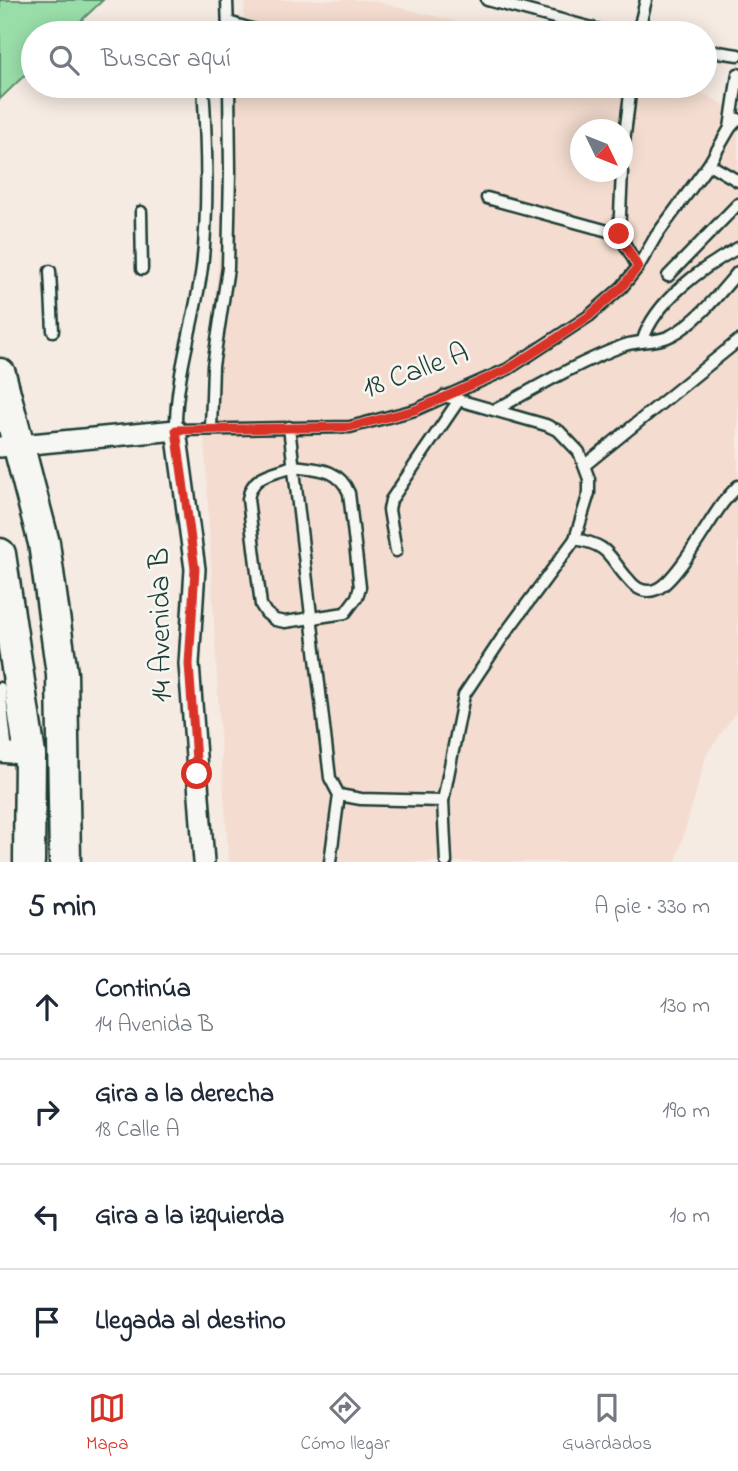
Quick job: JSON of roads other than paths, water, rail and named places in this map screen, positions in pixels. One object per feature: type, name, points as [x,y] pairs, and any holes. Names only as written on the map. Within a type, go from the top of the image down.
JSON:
[{"type":"main road","points":[[0,373],[8,446],[44,543],[62,674],[65,862]]},
{"type":"main road","points":[[1,569],[12,753],[29,862]]},
{"type":"street","name":"18 Calle A","points":[[8,446],[176,430]]},
{"type":"street","name":"14 Avenida B","points":[[176,430],[195,569],[189,664],[204,862]]},
{"type":"lane","points":[[226,0],[228,21]]},
{"type":"lane","points":[[487,0],[566,21]]},
{"type":"lane","points":[[641,21],[646,0]]},
{"type":"lane","points":[[717,52],[738,55]]},
{"type":"lane","points":[[730,128],[738,74]]},
{"type":"lane","points":[[176,430],[175,400],[185,362],[202,268],[206,210],[203,98]]},
{"type":"lane","points":[[211,429],[213,366],[228,268],[229,98]]},
{"type":"lane","points":[[627,119],[630,98]]},
{"type":"lane","name":"18 Calle A","points":[[176,430],[350,427],[415,410],[508,369],[589,316],[622,287],[738,119]]},
{"type":"lane","points":[[709,164],[738,181]]},
{"type":"lane","points":[[622,182],[619,234],[638,267]]},
{"type":"lane","points":[[487,198],[619,234]]},
{"type":"lane","points":[[668,276],[738,204]]},
{"type":"lane","points":[[141,212],[142,270]]},
{"type":"lane","points":[[643,340],[647,326],[657,310],[738,248]]},
{"type":"lane","points":[[50,271],[53,331]]},
{"type":"lane","points":[[495,410],[590,359],[643,340],[659,340],[672,335],[694,319],[738,272]]},
{"type":"lane","points":[[585,465],[738,341]]},
{"type":"lane","points":[[443,396],[546,425],[559,432],[579,452],[589,479],[589,493],[575,539],[464,695],[443,801],[446,862]]},
{"type":"lane","points":[[396,551],[389,510],[391,500],[459,400]]},
{"type":"lane","points":[[289,428],[330,778],[339,795],[330,862]]},
{"type":"lane","points":[[293,466],[330,471],[345,484],[349,493],[360,587],[357,597],[345,613],[285,622],[275,620],[261,605],[248,499],[255,480],[293,466]]},
{"type":"lane","points":[[575,539],[595,543],[610,553],[636,589],[650,591],[660,588],[673,576],[722,504],[738,486]]},
{"type":"lane","points":[[0,688],[12,753]]},
{"type":"lane","points":[[339,795],[361,799],[443,801]]}]
